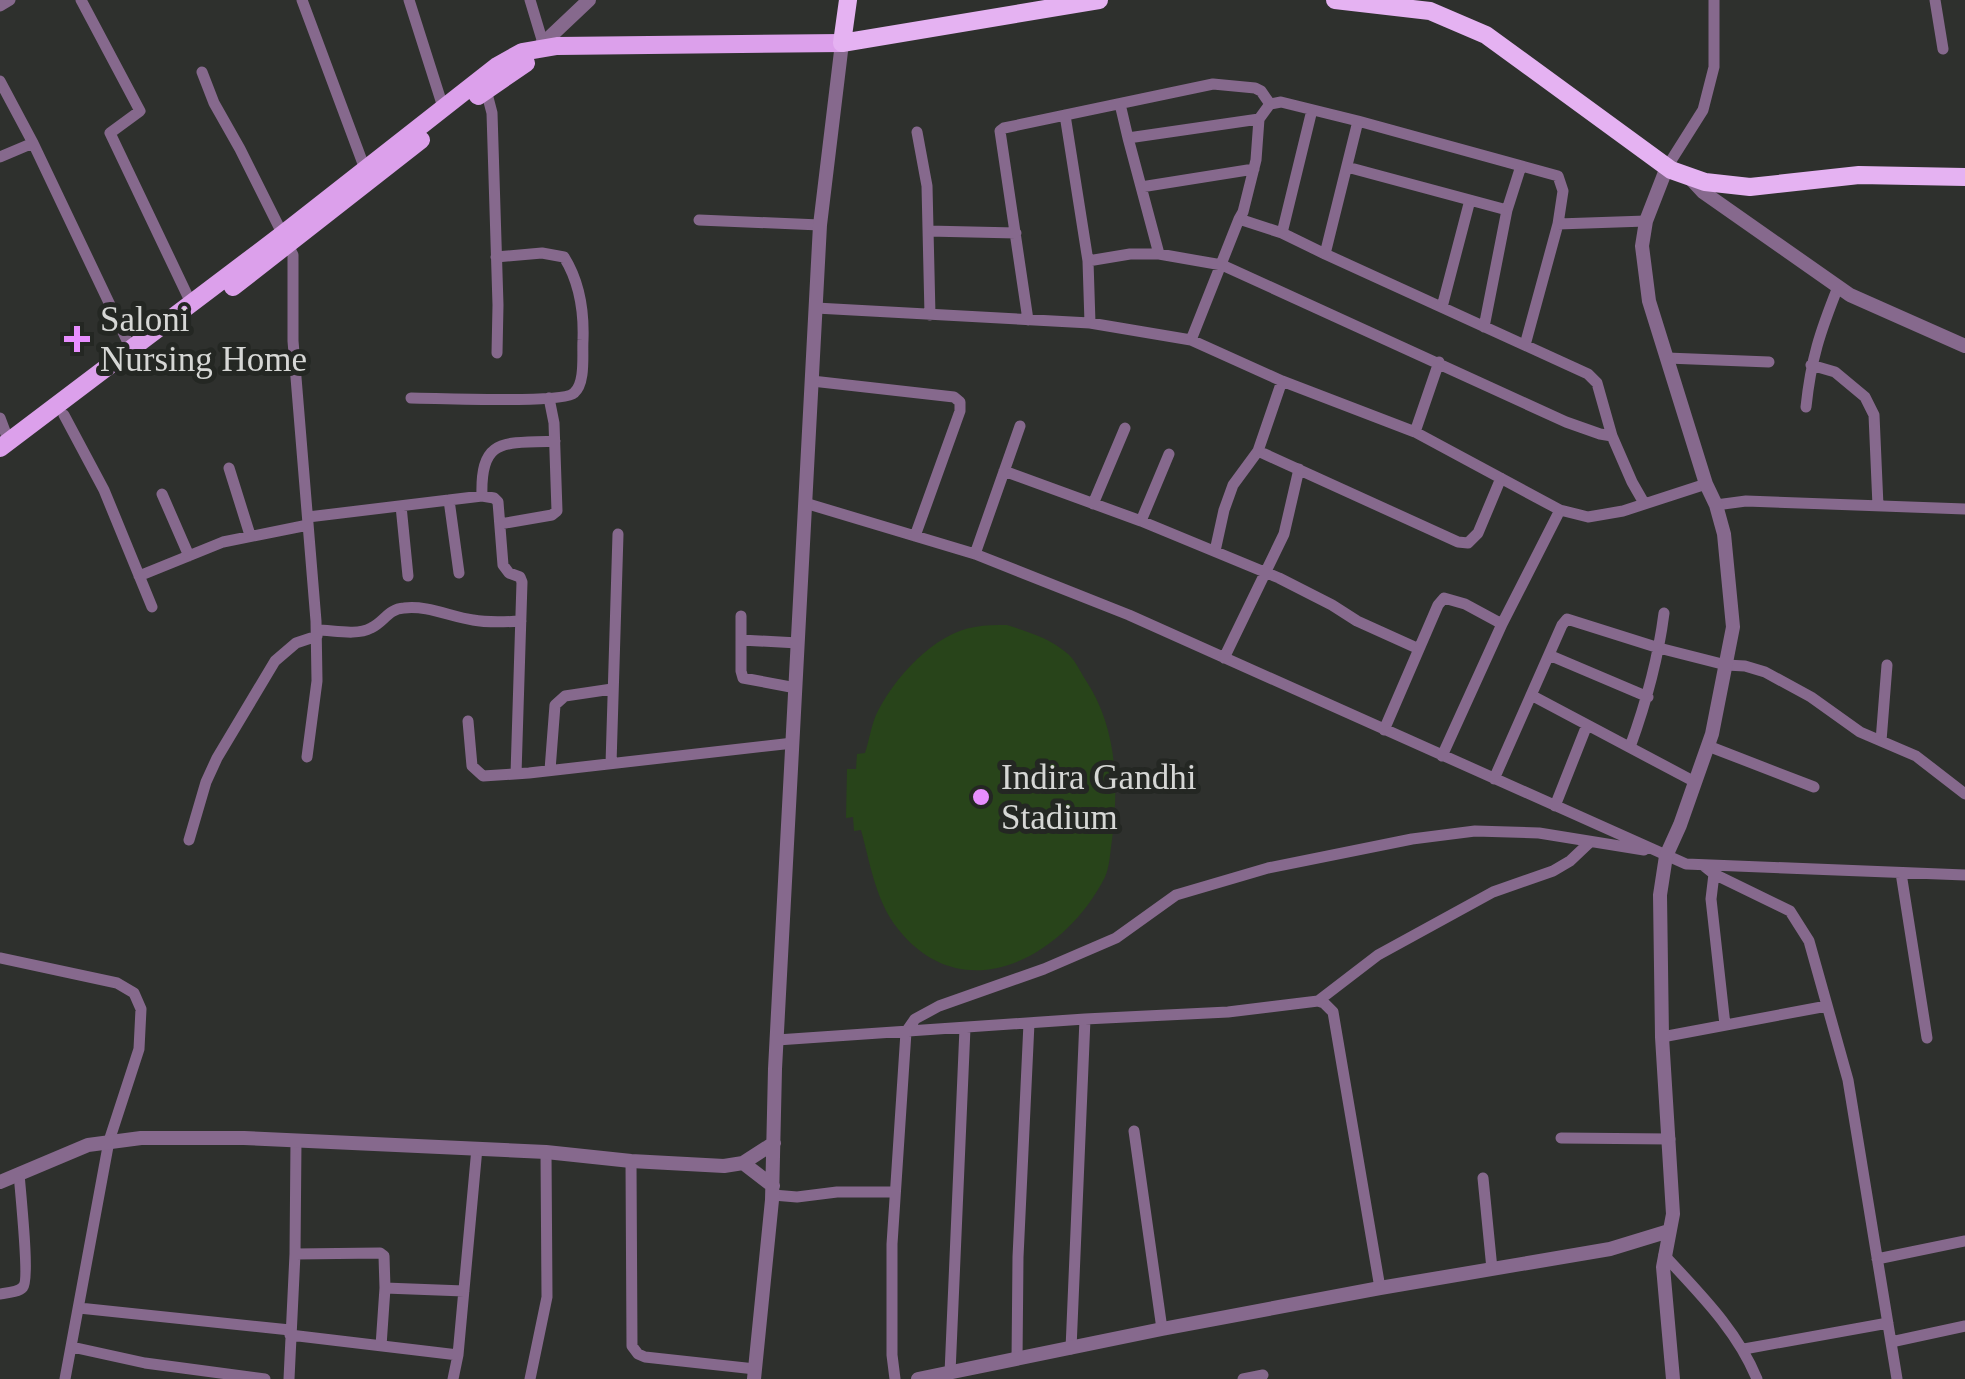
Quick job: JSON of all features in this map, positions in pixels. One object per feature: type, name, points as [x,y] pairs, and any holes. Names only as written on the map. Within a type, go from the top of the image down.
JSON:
[{"type":"highway","points":[[848,0],[842,43],[1099,0]]},
{"type":"highway","points":[[1335,0],[1430,11],[1486,35],[1667,167],[1704,182],[1750,187],[1859,175],[1965,176]]},
{"type":"main road","points":[[4,445],[191,303],[286,240],[365,169],[497,66],[522,52],[546,46],[842,43]]},
{"type":"main road","points":[[0,463],[286,240],[546,46]]},
{"type":"street","points":[[0,6],[10,0]]},
{"type":"street","points":[[80,0],[140,111],[110,133],[191,303]]},
{"type":"street","points":[[302,0],[365,169]]},
{"type":"street","points":[[409,0],[443,107]]},
{"type":"street","points":[[530,0],[546,46],[589,0]]},
{"type":"street","points":[[1674,1379],[1664,1261],[1672,1214],[1662,1038],[1661,853],[1708,746],[1733,627],[1724,534],[1649,301],[1642,246],[1646,220],[1667,167],[1703,110],[1714,67],[1714,0]]},
{"type":"street","points":[[1935,0],[1943,49]]},
{"type":"street","points":[[631,1161],[632,1346],[645,1357],[754,1374],[773,1190],[777,1040],[820,226],[842,43]]},
{"type":"street","points":[[202,72],[214,104],[293,255],[293,341],[317,633],[317,682],[307,757]]},
{"type":"street","points":[[0,80],[131,349]]},
{"type":"street","points":[[1028,320],[1000,132],[1004,128],[1224,84],[1255,88],[1270,104]]},
{"type":"street","points":[[486,90],[492,113],[497,352]]},
{"type":"street","points":[[1192,340],[1254,170],[1259,119],[1270,104],[1281,102],[1558,176],[1563,190],[1558,224],[1525,345]]},
{"type":"street","points":[[1120,104],[1159,254]]},
{"type":"street","points":[[1282,233],[1312,110]]},
{"type":"street","points":[[1065,116],[1088,261],[1090,323]]},
{"type":"street","points":[[1128,138],[1259,119]]},
{"type":"street","points":[[1324,254],[1358,121]]},
{"type":"street","points":[[917,132],[927,186],[930,314]]},
{"type":"street","points":[[0,157],[33,143]]},
{"type":"street","points":[[1484,326],[1521,166]]},
{"type":"street","points":[[1347,168],[1508,210]]},
{"type":"street","points":[[1142,187],[1254,170]]},
{"type":"street","points":[[1687,176],[1703,192],[1850,295],[1965,346]]},
{"type":"street","points":[[1442,307],[1470,200]]},
{"type":"street","points":[[1239,219],[1282,233],[1588,374],[1597,382],[1612,436],[1644,503]]},
{"type":"street","points":[[700,220],[820,226]]},
{"type":"street","points":[[1558,224],[1646,220]]},
{"type":"street","points":[[928,232],[1016,233]]},
{"type":"street","points":[[412,398],[549,398],[577,390],[583,334],[572,270],[559,254],[496,257]]},
{"type":"street","points":[[1088,261],[1159,254],[1222,265],[1566,422],[1612,436]]},
{"type":"street","points":[[1806,407],[1817,338],[1838,287]]},
{"type":"street","points":[[816,308],[1090,323],[1192,340],[1282,381],[1415,432],[1560,510],[1588,517],[1624,511],[1706,484]]},
{"type":"street","points":[[1667,358],[1770,362]]},
{"type":"street","points":[[1415,432],[1438,362]]},
{"type":"street","points":[[1811,365],[1835,372],[1865,396],[1874,415],[1878,506]]},
{"type":"street","points":[[812,381],[954,397],[960,402],[915,536]]},
{"type":"street","points":[[1216,551],[1233,485],[1258,450],[1282,381]]},
{"type":"street","points":[[500,524],[557,511],[555,440],[549,398]]},
{"type":"street","points":[[64,415],[104,490],[152,608]]},
{"type":"street","points":[[0,418],[4,445]]},
{"type":"street","points":[[975,554],[1020,426]]},
{"type":"street","points":[[1093,504],[1124,428]]},
{"type":"street","points":[[482,496],[483,464],[498,447],[555,440]]},
{"type":"street","points":[[1258,450],[1458,542],[1468,542],[1478,533],[1502,478]]},
{"type":"street","points":[[1141,520],[1169,454]]},
{"type":"street","points":[[229,468],[250,535]]},
{"type":"street","points":[[1224,658],[1284,534],[1299,469]]},
{"type":"street","points":[[1004,471],[1141,520],[1279,578],[1419,650]]},
{"type":"street","points":[[162,494],[189,556]]},
{"type":"street","points":[[140,576],[223,542],[308,521],[449,500],[494,498],[498,502],[503,565],[522,582],[516,774]]},
{"type":"street","points":[[449,500],[459,573]]},
{"type":"street","points":[[1716,505],[1746,501],[1965,509]]},
{"type":"street","points":[[805,503],[975,554],[1129,615],[1686,864],[1709,870],[1790,911],[1809,941],[1848,1080],[1897,1379]]},
{"type":"street","points":[[401,506],[408,576]]},
{"type":"street","points":[[1442,756],[1560,510]]},
{"type":"street","points":[[611,764],[618,534]]},
{"type":"street","points":[[1384,730],[1444,598],[1465,604],[1502,624]]},
{"type":"street","points":[[188,840],[217,758],[274,661],[296,643],[317,633],[370,629],[387,614],[404,608],[419,607],[490,623],[520,621]]},
{"type":"street","points":[[1630,748],[1648,697],[1664,613]]},
{"type":"street","points":[[741,616],[744,678],[796,688]]},
{"type":"street","points":[[1494,779],[1567,619],[1659,648],[1765,672],[1811,697],[1860,732],[1916,756],[1965,794]]},
{"type":"street","points":[[741,640],[798,643]]},
{"type":"street","points":[[1549,655],[1648,697]]},
{"type":"street","points":[[1882,741],[1887,665]]},
{"type":"street","points":[[550,770],[558,700],[612,689]]},
{"type":"street","points":[[1531,695],[1695,782]]},
{"type":"street","points":[[468,722],[472,766],[482,776],[793,743]]},
{"type":"street","points":[[1555,806],[1587,724]]},
{"type":"street","points":[[1708,746],[1814,787]]},
{"type":"street","points":[[895,1379],[892,1244],[906,1032],[916,1018],[1116,938],[1176,895],[1268,868],[1475,831],[1539,833],[1661,853]]},
{"type":"street","points":[[1318,1001],[1378,955],[1493,892],[1570,861],[1589,842]]},
{"type":"street","points":[[1709,870],[1965,875]]},
{"type":"street","points":[[1709,870],[1724,1026]]},
{"type":"street","points":[[1900,872],[1927,1038]]},
{"type":"street","points":[[0,958],[117,983],[134,993],[141,1008],[140,1049],[109,1141],[66,1379]]},
{"type":"street","points":[[777,1040],[1324,1003],[1333,1012],[1380,1288]]},
{"type":"street","points":[[1662,1038],[1827,1006]]},
{"type":"street","points":[[1071,1349],[1085,1019]]},
{"type":"street","points":[[1016,1360],[1029,1024]]},
{"type":"street","points":[[950,1373],[964,1028]]},
{"type":"street","points":[[1134,1131],[1162,1329]]},
{"type":"street","points":[[0,1182],[88,1145],[141,1138],[244,1138],[477,1148],[724,1166],[743,1164],[774,1142]]},
{"type":"street","points":[[1561,1138],[1670,1139]]},
{"type":"street","points":[[289,1379],[296,1141]]},
{"type":"street","points":[[453,1379],[477,1148]]},
{"type":"street","points":[[530,1379],[547,1297],[546,1152]]},
{"type":"street","points":[[743,1164],[773,1190],[797,1197],[896,1192]]},
{"type":"street","points":[[0,1294],[26,1284],[19,1173]]},
{"type":"street","points":[[1482,1178],[1492,1269]]},
{"type":"street","points":[[918,1379],[1162,1329],[1636,1242],[1669,1231]]},
{"type":"street","points":[[1877,1259],[1965,1241]]},
{"type":"street","points":[[1636,1242],[1664,1261],[1724,1322],[1744,1349],[1757,1379]]},
{"type":"street","points":[[295,1254],[384,1256],[381,1346]]},
{"type":"street","points":[[385,1288],[464,1291]]},
{"type":"street","points":[[79,1308],[458,1355]]},
{"type":"street","points":[[1744,1349],[1888,1324]]},
{"type":"street","points":[[1890,1342],[1965,1326]]},
{"type":"street","points":[[72,1347],[161,1366],[264,1379]]},
{"type":"street","points":[[1242,1379],[1263,1375]]},
{"type":"green space","name":"Indira Gandhi Stadium","points":[[1007,625],[1061,648],[1096,697],[1109,736],[1115,777],[1109,864],[1088,905],[1066,930],[1040,950],[1012,964],[983,970],[953,967],[925,954],[898,929],[884,907],[861,830],[854,831],[853,817],[846,818],[847,769],[856,769],[857,754],[865,753],[883,701],[916,660],[960,631]]},
{"type":"place","name":"Saloni Nursing Home","points":[[77,339]]},
{"type":"place","name":"Indira Gandhi Stadium","points":[[981,797]]}]
